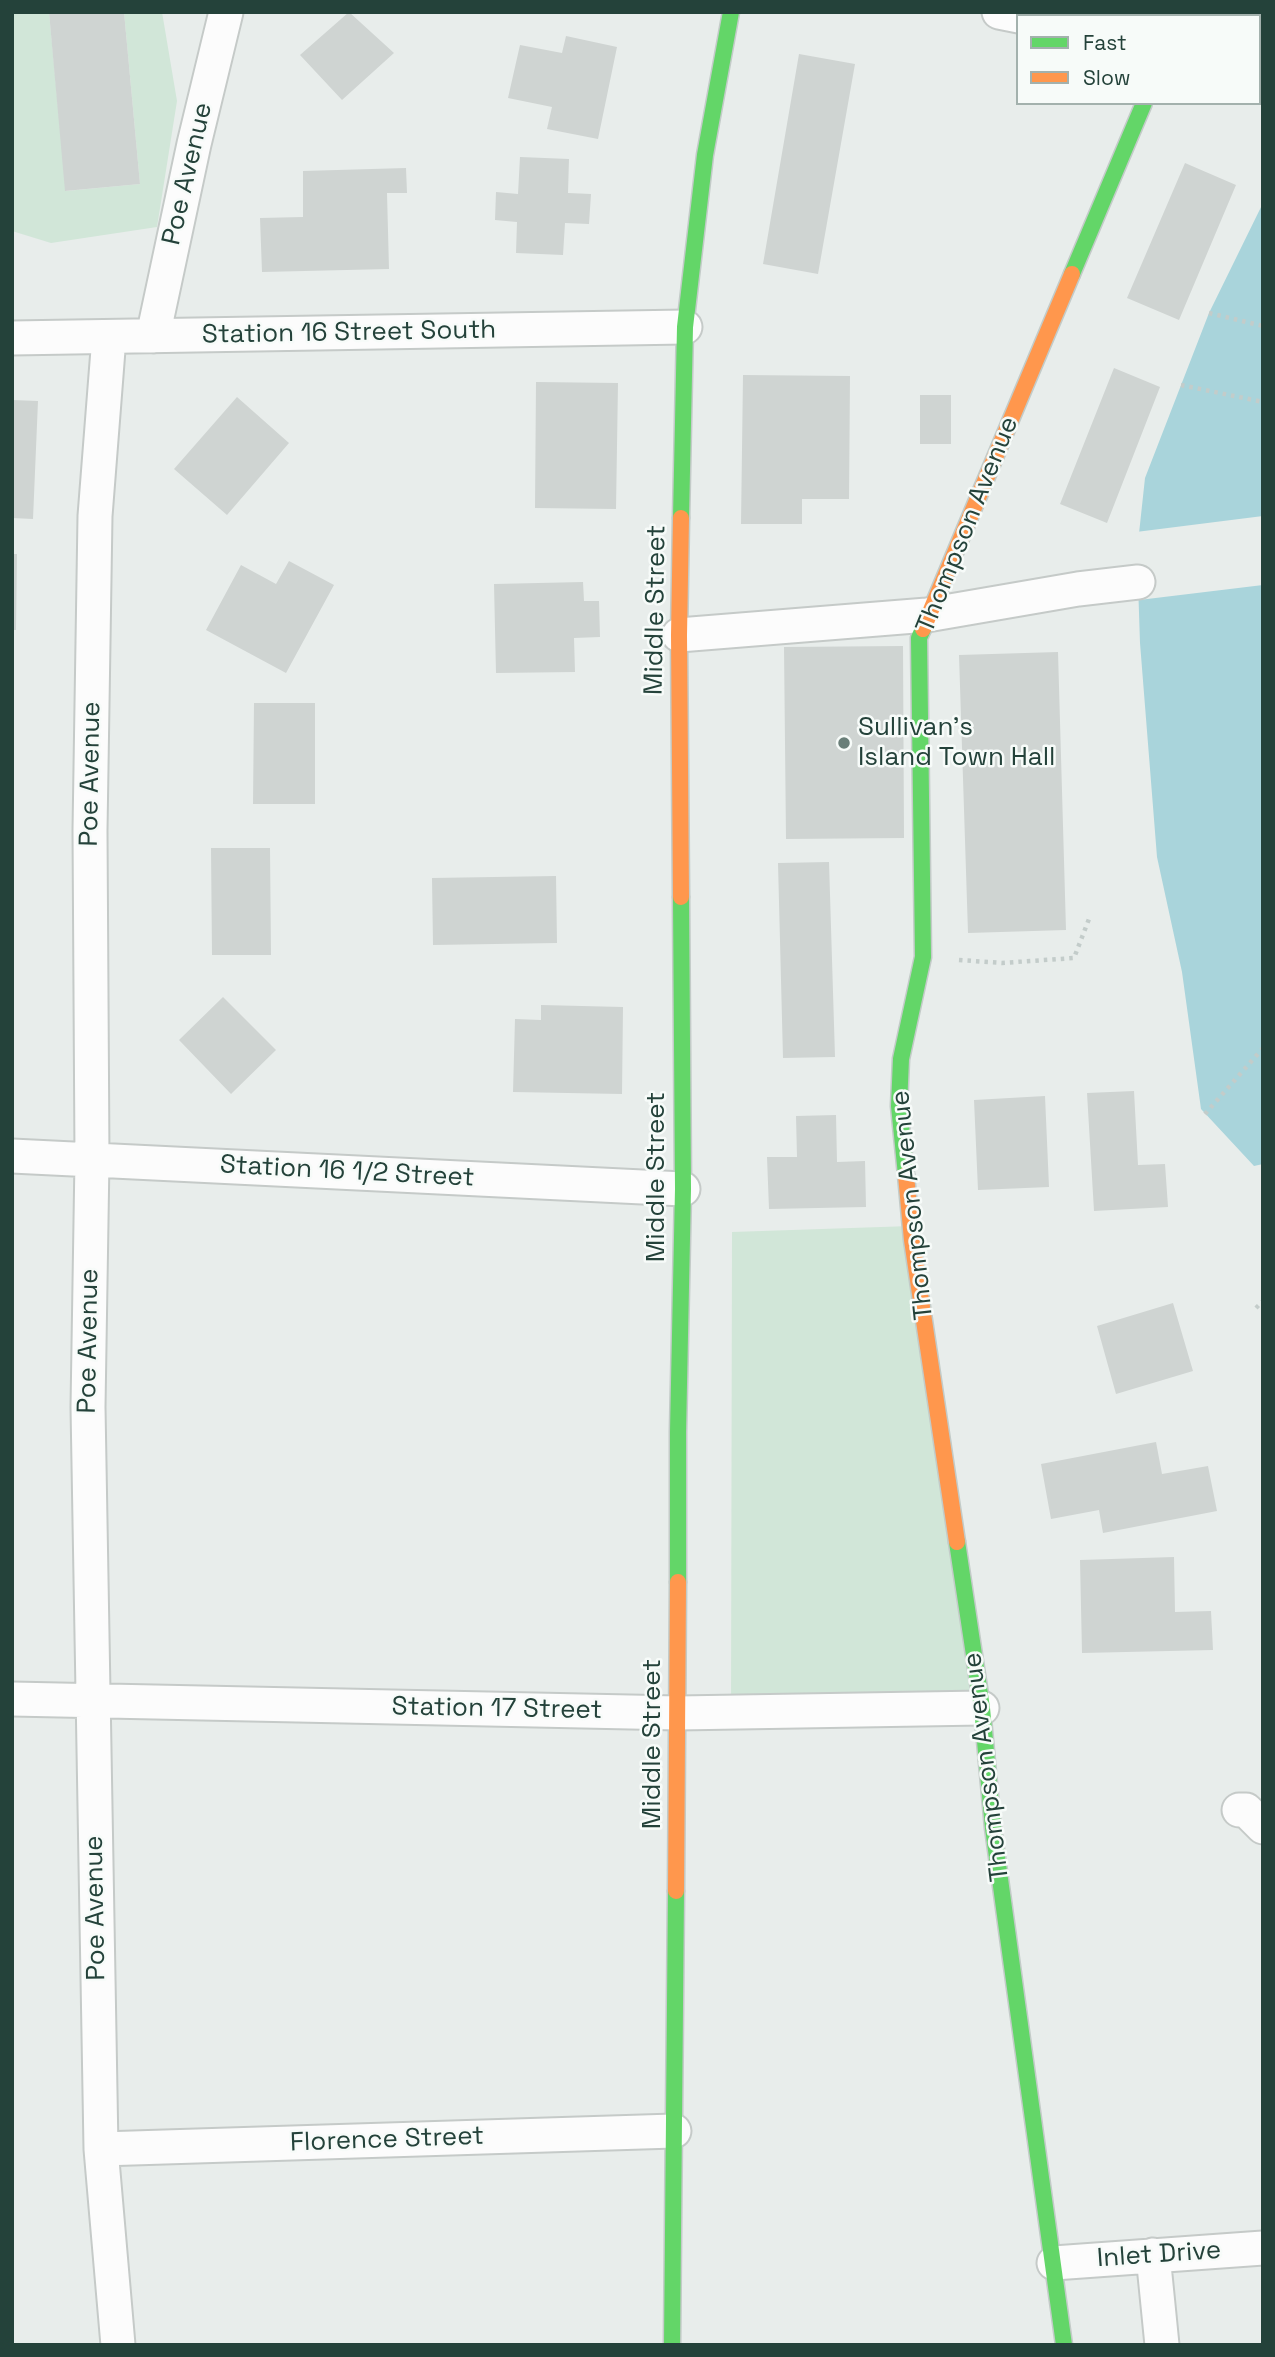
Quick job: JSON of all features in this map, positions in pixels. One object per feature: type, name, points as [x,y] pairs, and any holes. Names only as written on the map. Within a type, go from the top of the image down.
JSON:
[{"type":"street","name":"Poe Avenue","points":[[153,336],[194,144],[226,12]]},
{"type":"street","name":"Middle Street","points":[[672,2345],[682,1189],[679,635],[685,327],[705,155],[731,12]]},
{"type":"street","name":"Thompson Avenue","points":[[1064,2345],[993,1828],[982,1707],[912,1240],[899,1106],[901,1059],[923,957],[919,638],[1143,105]]},
{"type":"street","name":"Station 16 Street South","points":[[12,338],[685,327]]},
{"type":"street","name":"Poe Avenue","points":[[109,337],[95,516],[90,830],[92,1159],[88,1407],[101,2149],[118,2345]]},
{"type":"street","points":[[679,635],[927,615],[1078,589],[1138,582]]},
{"type":"street","name":"Station 16 1/2 Street","points":[[12,1156],[682,1189]]},
{"type":"street","name":"Station 17 Street","points":[[12,1699],[678,1713],[982,1707]]},
{"type":"street","name":"Florence Street","points":[[101,2149],[674,2131]]},
{"type":"street","name":"Inlet Drive","points":[[1054,2263],[1263,2248]]},
{"type":"street","points":[[1153,2255],[1162,2345]]},
{"type":"path","points":[[1209,313],[1263,326]]},
{"type":"path","points":[[1181,385],[1263,402]]},
{"type":"path","points":[[923,957],[1002,963],[1074,958],[1089,919]]},
{"type":"path","points":[[1205,1114],[1263,1048]]},
{"type":"path","points":[[1256,1308],[1263,1301]]},
{"type":"green space","points":[[12,12],[49,12],[66,191],[140,184],[124,12],[162,12],[177,101],[157,227],[51,243],[12,231]]},
{"type":"green space","points":[[911,1226],[982,1708],[731,1712],[732,1232]]},
{"type":"water","points":[[1263,203],[1263,1164],[1254,1166],[1201,1109],[1182,972],[1157,857],[1140,643],[1137,552],[1145,478],[1209,313]]},
{"type":"pier","points":[[1263,516],[1263,585],[1139,600],[1133,556],[1136,532]]},
{"type":"building","points":[[49,12],[124,12],[140,184],[65,191]]},
{"type":"building","points":[[349,12],[394,53],[342,100],[300,55]]},
{"type":"building","points":[[566,36],[617,47],[598,139],[547,129],[552,107],[508,98],[520,45],[562,53]]},
{"type":"building","points":[[799,54],[855,64],[818,274],[763,264]]},
{"type":"building","points":[[520,157],[569,159],[568,193],[591,194],[589,224],[565,223],[563,255],[516,253],[517,222],[495,220],[496,192],[518,194]]},
{"type":"building","points":[[1185,163],[1236,185],[1179,320],[1127,298]]},
{"type":"building","points":[[406,168],[407,193],[387,193],[389,269],[262,272],[260,218],[303,217],[303,171]]},
{"type":"building","points":[[1114,368],[1160,387],[1107,523],[1060,504]]},
{"type":"building","points":[[743,375],[850,376],[849,499],[802,499],[802,524],[741,524]]},
{"type":"building","points":[[536,382],[618,383],[616,509],[535,508]]},
{"type":"building","points":[[920,395],[951,395],[951,444],[920,444]]},
{"type":"building","points":[[237,397],[289,443],[227,515],[174,469]]},
{"type":"building","points":[[12,400],[38,401],[33,519],[12,518]]},
{"type":"building","points":[[12,554],[17,554],[16,630],[12,630]]},
{"type":"building","points":[[289,561],[334,585],[286,673],[206,630],[241,565],[276,584]]},
{"type":"building","points":[[583,582],[584,601],[599,601],[600,637],[574,638],[575,672],[496,673],[494,584]]},
{"type":"building","name":"Sullivan's Island Town Hall","points":[[903,646],[904,838],[786,839],[784,647]]},
{"type":"building","points":[[1058,652],[1066,930],[968,933],[959,655]]},
{"type":"building","points":[[254,703],[315,703],[315,804],[253,804]]},
{"type":"building","points":[[211,848],[270,848],[271,955],[212,955]]},
{"type":"building","points":[[829,862],[835,1057],[783,1058],[778,863]]},
{"type":"building","points":[[556,876],[557,943],[433,945],[432,878]]},
{"type":"building","points":[[223,997],[276,1050],[231,1094],[179,1040]]},
{"type":"building","points":[[541,1005],[623,1007],[622,1094],[513,1092],[515,1019],[541,1020]]},
{"type":"building","points":[[1134,1091],[1138,1165],[1165,1164],[1168,1207],[1094,1211],[1087,1093]]},
{"type":"building","points":[[1045,1096],[1049,1187],[978,1190],[974,1100]]},
{"type":"building","points":[[836,1115],[837,1162],[865,1161],[866,1207],[769,1209],[767,1157],[797,1157],[796,1116]]},
{"type":"building","points":[[1173,1303],[1193,1371],[1116,1394],[1097,1326]]},
{"type":"building","points":[[1156,1442],[1162,1474],[1208,1466],[1217,1511],[1103,1533],[1099,1510],[1051,1519],[1041,1464]]},
{"type":"building","points":[[1174,1557],[1175,1612],[1211,1611],[1213,1650],[1082,1653],[1080,1560]]},
{"type":"traffic: fast","points":[[681,518],[685,327],[705,155],[731,12]]},
{"type":"traffic: fast","points":[[1072,274],[1143,105]]},
{"type":"traffic: fast","points":[[906,1175],[899,1106],[901,1059],[923,957],[919,638],[923,629]]},
{"type":"traffic: fast","points":[[678,1582],[683,1189],[681,897]]},
{"type":"traffic: fast","points":[[957,1542],[982,1708],[993,1828],[1064,2345]]},
{"type":"traffic: fast","points":[[672,2345],[676,1891]]},
{"type":"traffic: slow","points":[[923,629],[1072,274]]},
{"type":"traffic: slow","points":[[681,518],[681,897]]},
{"type":"traffic: slow","points":[[906,1175],[912,1240],[957,1542]]},
{"type":"traffic: slow","points":[[676,1891],[678,1582]]},
{"type":"place","name":"Sullivan's Island Town Hall","points":[[844,743]]}]
